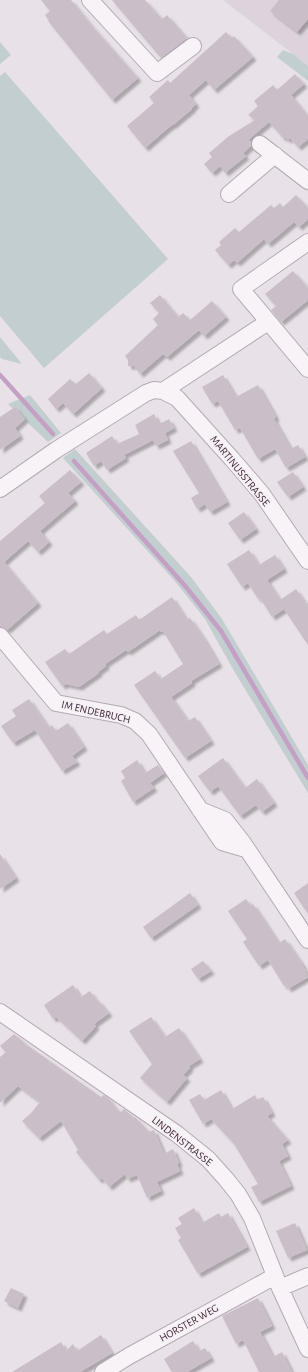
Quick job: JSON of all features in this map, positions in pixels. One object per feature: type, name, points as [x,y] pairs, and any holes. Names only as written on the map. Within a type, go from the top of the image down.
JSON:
[{"type":"street","points":[[90,0],[157,73],[193,46]]},
{"type":"street","points":[[260,144],[308,181]]},
{"type":"street","points":[[228,194],[275,155]]},
{"type":"street","points":[[308,242],[240,289],[308,369]]},
{"type":"street","points":[[0,490],[56,450],[146,393],[154,390],[163,391],[268,322]]},
{"type":"street","name":"MARTINUSSTRASSE","points":[[163,391],[177,398],[232,458],[262,494],[308,561]]},
{"type":"street","name":"IM ENDEBRUCH","points":[[0,636],[56,703],[120,715],[135,721],[143,727],[222,842],[246,849],[308,940]]},
{"type":"street","name":"LINDENSTRASSE","points":[[0,1012],[177,1134],[208,1159],[226,1178],[252,1218],[278,1282],[308,1349]]},
{"type":"street","name":"HORSTER WEG","points":[[103,1372],[136,1352],[278,1282],[308,1276]]},
{"type":"shaded area","points":[[223,0],[308,0],[308,66],[293,54]]},
{"type":"shaded area","points":[[0,42],[11,55],[0,64]]},
{"type":"shaded area","points":[[283,50],[293,54],[308,66],[308,81],[277,57]]},
{"type":"shaded area","points":[[5,72],[168,259],[44,368],[0,316],[0,76]]},
{"type":"shaded area","points":[[0,337],[22,364],[2,359],[0,357]]},
{"type":"shaded area","points":[[30,395],[61,433],[48,442],[8,404]]},
{"type":"shaded area","points":[[75,449],[191,577],[222,619],[308,765],[308,793],[234,671],[205,619],[174,580],[63,458]]},
{"type":"building","points":[[41,0],[71,0],[138,78],[112,100],[48,21],[45,15],[50,11]]},
{"type":"building","points":[[112,0],[145,0],[162,19],[167,15],[187,38],[161,58]]},
{"type":"building","points":[[279,0],[308,0],[308,19],[297,32],[270,11]]},
{"type":"building","points":[[226,32],[232,38],[234,36],[253,57],[214,90],[206,80],[189,95],[196,104],[192,109],[145,148],[127,126],[154,103],[149,97],[168,80],[170,83]]},
{"type":"building","points":[[295,74],[304,84],[291,95],[308,116],[308,139],[298,147],[290,138],[288,140],[285,137],[283,138],[269,122],[248,140],[251,142],[251,146],[243,153],[246,156],[225,173],[220,166],[212,173],[204,164],[212,157],[209,153],[229,136],[255,120],[248,115],[258,106],[254,101],[273,85],[277,90]]},
{"type":"building","points":[[296,195],[308,208],[308,219],[299,227],[294,222],[268,244],[264,239],[237,263],[234,260],[228,265],[215,250],[221,245],[219,242],[235,228],[239,232],[271,205],[274,208],[280,203],[283,207]]},
{"type":"building","points":[[293,271],[308,288],[308,300],[281,322],[271,310],[276,306],[265,294]]},
{"type":"building","points":[[160,295],[178,317],[183,313],[190,320],[212,301],[226,317],[204,336],[199,330],[167,357],[163,354],[140,374],[134,366],[128,366],[128,360],[125,356],[158,325],[153,319],[159,313],[150,303]]},
{"type":"building","points":[[89,373],[102,388],[73,414],[63,403],[56,409],[48,399],[70,379],[76,384]]},
{"type":"building","points":[[223,375],[236,397],[258,385],[276,417],[274,419],[291,449],[298,445],[305,457],[286,468],[275,449],[258,459],[240,428],[235,430],[218,401],[212,404],[202,387]]},
{"type":"building","points":[[15,407],[25,419],[15,428],[20,436],[0,450],[0,417]]},
{"type":"building","points":[[154,414],[159,424],[169,419],[174,428],[165,433],[168,440],[156,446],[153,440],[124,455],[126,458],[107,470],[101,461],[94,466],[86,453],[112,436],[117,444],[139,434],[135,425]]},
{"type":"building","points":[[191,441],[227,502],[210,512],[205,504],[197,509],[191,498],[199,493],[173,451]]},
{"type":"building","points":[[70,470],[81,482],[68,493],[75,501],[40,531],[49,542],[38,552],[28,541],[4,562],[38,603],[7,630],[0,627],[0,541],[45,503],[39,496]]},
{"type":"building","points":[[293,472],[303,487],[288,497],[277,482]]},
{"type":"building","points":[[244,512],[256,529],[240,540],[228,523]]},
{"type":"building","points":[[249,550],[259,565],[275,555],[284,569],[267,580],[280,600],[296,589],[308,607],[308,645],[284,609],[272,617],[248,583],[242,587],[227,564]]},
{"type":"building","points":[[172,597],[187,620],[190,618],[219,664],[191,681],[192,683],[171,697],[188,721],[195,717],[211,741],[185,758],[134,685],[155,671],[161,679],[183,664],[163,631],[161,632],[160,630],[128,652],[126,650],[105,664],[106,666],[98,672],[99,673],[79,687],[66,684],[62,686],[45,662],[65,649],[69,654],[104,630],[107,634],[136,615],[139,620]]},
{"type":"building","points":[[29,699],[49,728],[52,725],[56,731],[68,723],[84,747],[72,756],[77,762],[62,771],[35,730],[13,743],[1,726],[16,716],[12,710]]},
{"type":"building","points":[[223,758],[245,788],[257,779],[274,803],[262,812],[256,805],[240,816],[218,786],[210,792],[198,776]]},
{"type":"building","points":[[137,760],[145,773],[158,765],[164,773],[150,783],[154,788],[133,802],[121,781],[125,778],[121,771]]},
{"type":"building","points":[[0,854],[16,878],[0,889]]},
{"type":"building","points":[[308,883],[308,914],[294,893]]},
{"type":"building","points":[[190,893],[198,905],[151,938],[143,927]]},
{"type":"building","points":[[246,899],[251,906],[253,904],[279,943],[285,939],[301,962],[308,977],[288,989],[286,985],[284,986],[268,960],[259,966],[243,942],[247,939],[228,911]]},
{"type":"building","points":[[203,961],[211,971],[198,979],[191,969]]},
{"type":"building","points":[[73,985],[81,997],[90,991],[97,1001],[98,1000],[109,1013],[94,1024],[96,1026],[82,1041],[56,1017],[53,1019],[44,1005]]},
{"type":"building","points":[[151,1017],[165,1037],[179,1028],[200,1059],[189,1066],[190,1068],[183,1075],[187,1078],[167,1102],[140,1078],[152,1064],[129,1031]]},
{"type":"building","points":[[14,1034],[27,1045],[101,1097],[104,1095],[120,1113],[124,1109],[134,1118],[135,1117],[149,1132],[154,1130],[164,1154],[173,1149],[179,1163],[177,1164],[180,1171],[157,1182],[161,1191],[147,1198],[137,1175],[127,1179],[125,1174],[109,1187],[102,1178],[99,1180],[76,1152],[78,1150],[61,1121],[39,1138],[22,1121],[40,1102],[18,1086],[0,1103],[0,1057],[6,1052],[0,1046]]},
{"type":"building","points":[[221,1090],[232,1109],[255,1095],[257,1100],[263,1097],[272,1113],[267,1116],[288,1140],[282,1144],[288,1156],[279,1161],[291,1186],[259,1202],[251,1187],[258,1184],[234,1144],[211,1119],[203,1124],[189,1100],[200,1094],[204,1100]]},
{"type":"building","points":[[194,1208],[202,1223],[219,1213],[221,1217],[228,1213],[247,1247],[198,1274],[178,1240],[181,1238],[175,1228],[182,1224],[178,1218]]},
{"type":"building","points":[[295,1223],[307,1250],[288,1258],[276,1231]]},
{"type":"building","points":[[11,1288],[24,1294],[18,1308],[4,1301]]},
{"type":"building","points":[[258,1298],[272,1326],[260,1332],[273,1357],[282,1352],[292,1372],[259,1372],[243,1340],[236,1344],[222,1316]]},
{"type":"building","points":[[101,1335],[112,1353],[80,1372],[12,1372],[61,1342],[66,1351],[73,1344],[77,1351]]},
{"type":"building","points":[[193,1341],[199,1351],[205,1348],[211,1358],[187,1372],[172,1372],[164,1359]]},
{"type":"waterway","points":[[0,375],[53,434]]},
{"type":"waterway","points":[[74,461],[186,587],[221,631],[308,778]]}]
